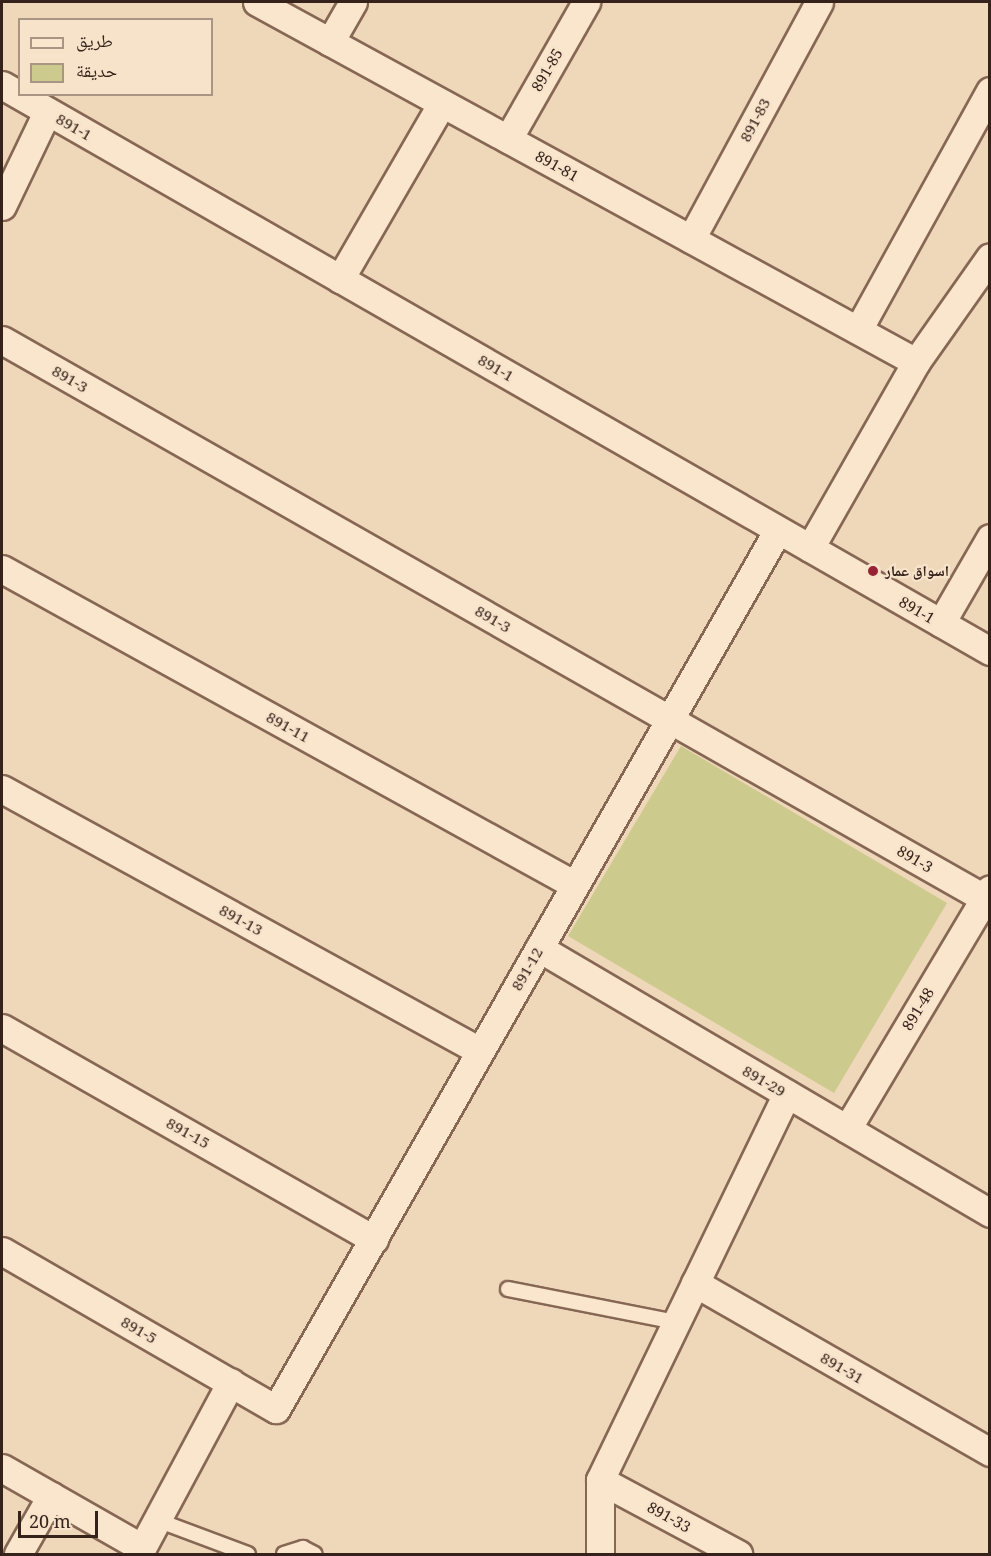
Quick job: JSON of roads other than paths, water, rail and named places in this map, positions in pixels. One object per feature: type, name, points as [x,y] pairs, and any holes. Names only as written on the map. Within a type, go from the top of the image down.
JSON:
[{"type":"street","name":"891-81","points":[[256,2],[916,362]]},
{"type":"street","points":[[330,42],[353,2]]},
{"type":"street","name":"891-85","points":[[508,139],[586,2]]},
{"type":"street","name":"891-83","points":[[691,239],[819,2]]},
{"type":"street","name":"891-1","points":[[2,86],[18,95]]},
{"type":"street","points":[[858,330],[990,91]]},
{"type":"street","name":"891-1","points":[[19,96],[990,651]]},
{"type":"street","points":[[340,279],[442,103]]},
{"type":"street","points":[[2,206],[47,112]]},
{"type":"street","points":[[810,548],[916,362],[990,257]]},
{"type":"street","name":"891-3","points":[[2,340],[669,720],[987,893]]},
{"type":"street","name":"891-12","points":[[276,1409],[778,530]]},
{"type":"street","points":[[941,623],[990,538]]},
{"type":"street","name":"891-11","points":[[2,569],[575,885]]},
{"type":"street","name":"891-13","points":[[2,789],[480,1052]]},
{"type":"street","name":"891-48","points":[[847,1129],[987,893]]},
{"type":"street","name":"891-29","points":[[539,948],[990,1213]]},
{"type":"street","name":"891-15","points":[[2,1028],[374,1239]]},
{"type":"street","points":[[600,1554],[600,1480],[787,1094]]},
{"type":"street","name":"891-5","points":[[2,1251],[276,1409]]},
{"type":"street","name":"891-31","points":[[695,1283],[990,1452]]},
{"type":"street","points":[[2,1468],[142,1548],[231,1383]]},
{"type":"street","name":"891-33","points":[[600,1480],[738,1554]]},
{"type":"street","points":[[18,1554],[51,1496]]},
{"type":"lane","points":[[508,1289],[676,1322]]},
{"type":"lane","points":[[157,1520],[248,1554]]},
{"type":"lane","points":[[284,1554],[303,1548],[315,1554]]},
{"type":"place","name":"اسواق عمار","points":[[873,571]]}]
